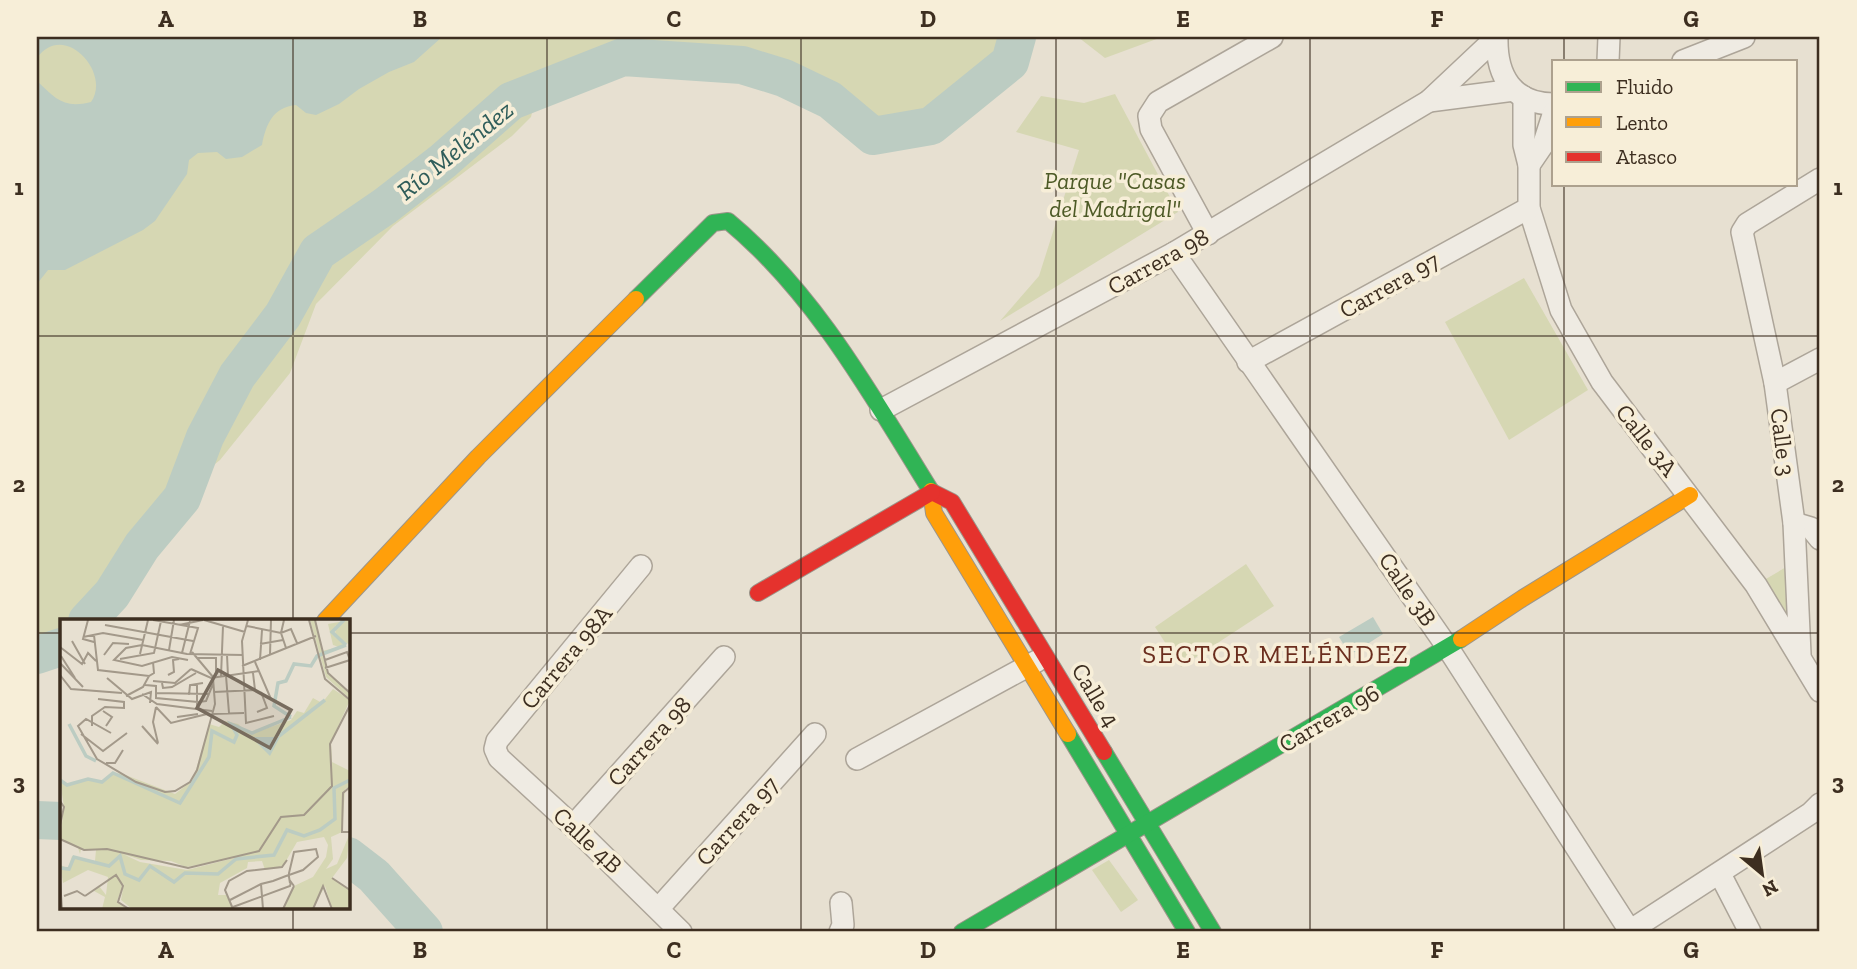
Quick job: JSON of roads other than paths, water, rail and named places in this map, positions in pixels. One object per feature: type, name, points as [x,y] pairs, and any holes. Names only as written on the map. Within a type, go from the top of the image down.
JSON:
[{"type":"street","points":[[1208,234],[1151,129],[1149,116],[1158,102],[1272,37]]},
{"type":"street","points":[[1497,37],[1498,64],[1503,75],[1519,93],[1537,102],[1552,104]]},
{"type":"street","name":"Carrera 98","points":[[881,410],[1208,234],[1429,101],[1497,37]]},
{"type":"street","points":[[1686,60],[1744,37]]},
{"type":"street","name":"Carrera 98","points":[[1429,101],[1519,93]]},
{"type":"street","name":"Calle 3A","points":[[1519,93],[1524,145],[1529,165],[1529,208],[1561,310],[1602,382],[1756,585],[1820,691]]},
{"type":"street","points":[[1529,165],[1544,143],[1552,118]]},
{"type":"street","name":"Calle 3","points":[[1800,656],[1794,523],[1776,383],[1742,232],[1747,224],[1820,179]]},
{"type":"street","name":"Carrera 97","points":[[1248,362],[1529,208]]},
{"type":"street","name":"Calle 4","points":[[327,619],[478,457],[713,223],[728,221],[805,299],[881,410],[932,492],[934,513],[1187,932]]},
{"type":"street","name":"Calle 3B","points":[[1174,253],[1448,648],[1629,932]]},
{"type":"street","points":[[1776,383],[1820,359]]},
{"type":"street","points":[[758,593],[932,492]]},
{"type":"street","name":"Calle 4","points":[[932,492],[952,502],[1213,932]]},
{"type":"street","name":"Carrera 96","points":[[962,932],[1448,648],[1523,598],[1690,495]]},
{"type":"street","points":[[1794,523],[1811,528],[1820,539]]},
{"type":"street","name":"Carrera 98A","points":[[495,749],[496,741],[641,566]]},
{"type":"street","points":[[858,759],[1046,656]]},
{"type":"street","name":"Carrera 98","points":[[573,825],[724,657]]},
{"type":"street","name":"Carrera 97","points":[[659,908],[815,734]]},
{"type":"street","name":"Calle 4B","points":[[495,749],[499,758],[573,825],[659,908],[680,932]]},
{"type":"street","points":[[1629,932],[1720,874],[1811,813],[1820,804]]},
{"type":"street","points":[[1720,874],[1750,932]]},
{"type":"street","points":[[840,932],[843,925],[841,903]]},
{"type":"waterway","name":"Río Meléndez","points":[[89,619],[112,594],[142,546],[182,498],[205,437],[237,376],[283,315],[318,252],[385,206],[443,161],[511,101],[623,57],[742,65],[784,78],[830,100],[873,136],[931,126],[1010,62],[1017,37]]},
{"type":"waterway","name":"Río Meléndez","points":[[37,655],[60,647]]},
{"type":"waterway","name":"Río Meléndez","points":[[37,820],[60,821]]},
{"type":"waterway","name":"Río Meléndez","points":[[350,858],[374,876],[424,932]]},
{"type":"district","name":"SECTOR MELÉNDEZ","points":[[1276,654]]},
{"type":"park label","name":"Parque \"Casas del Madrigal\"","points":[[1115,194]]}]
